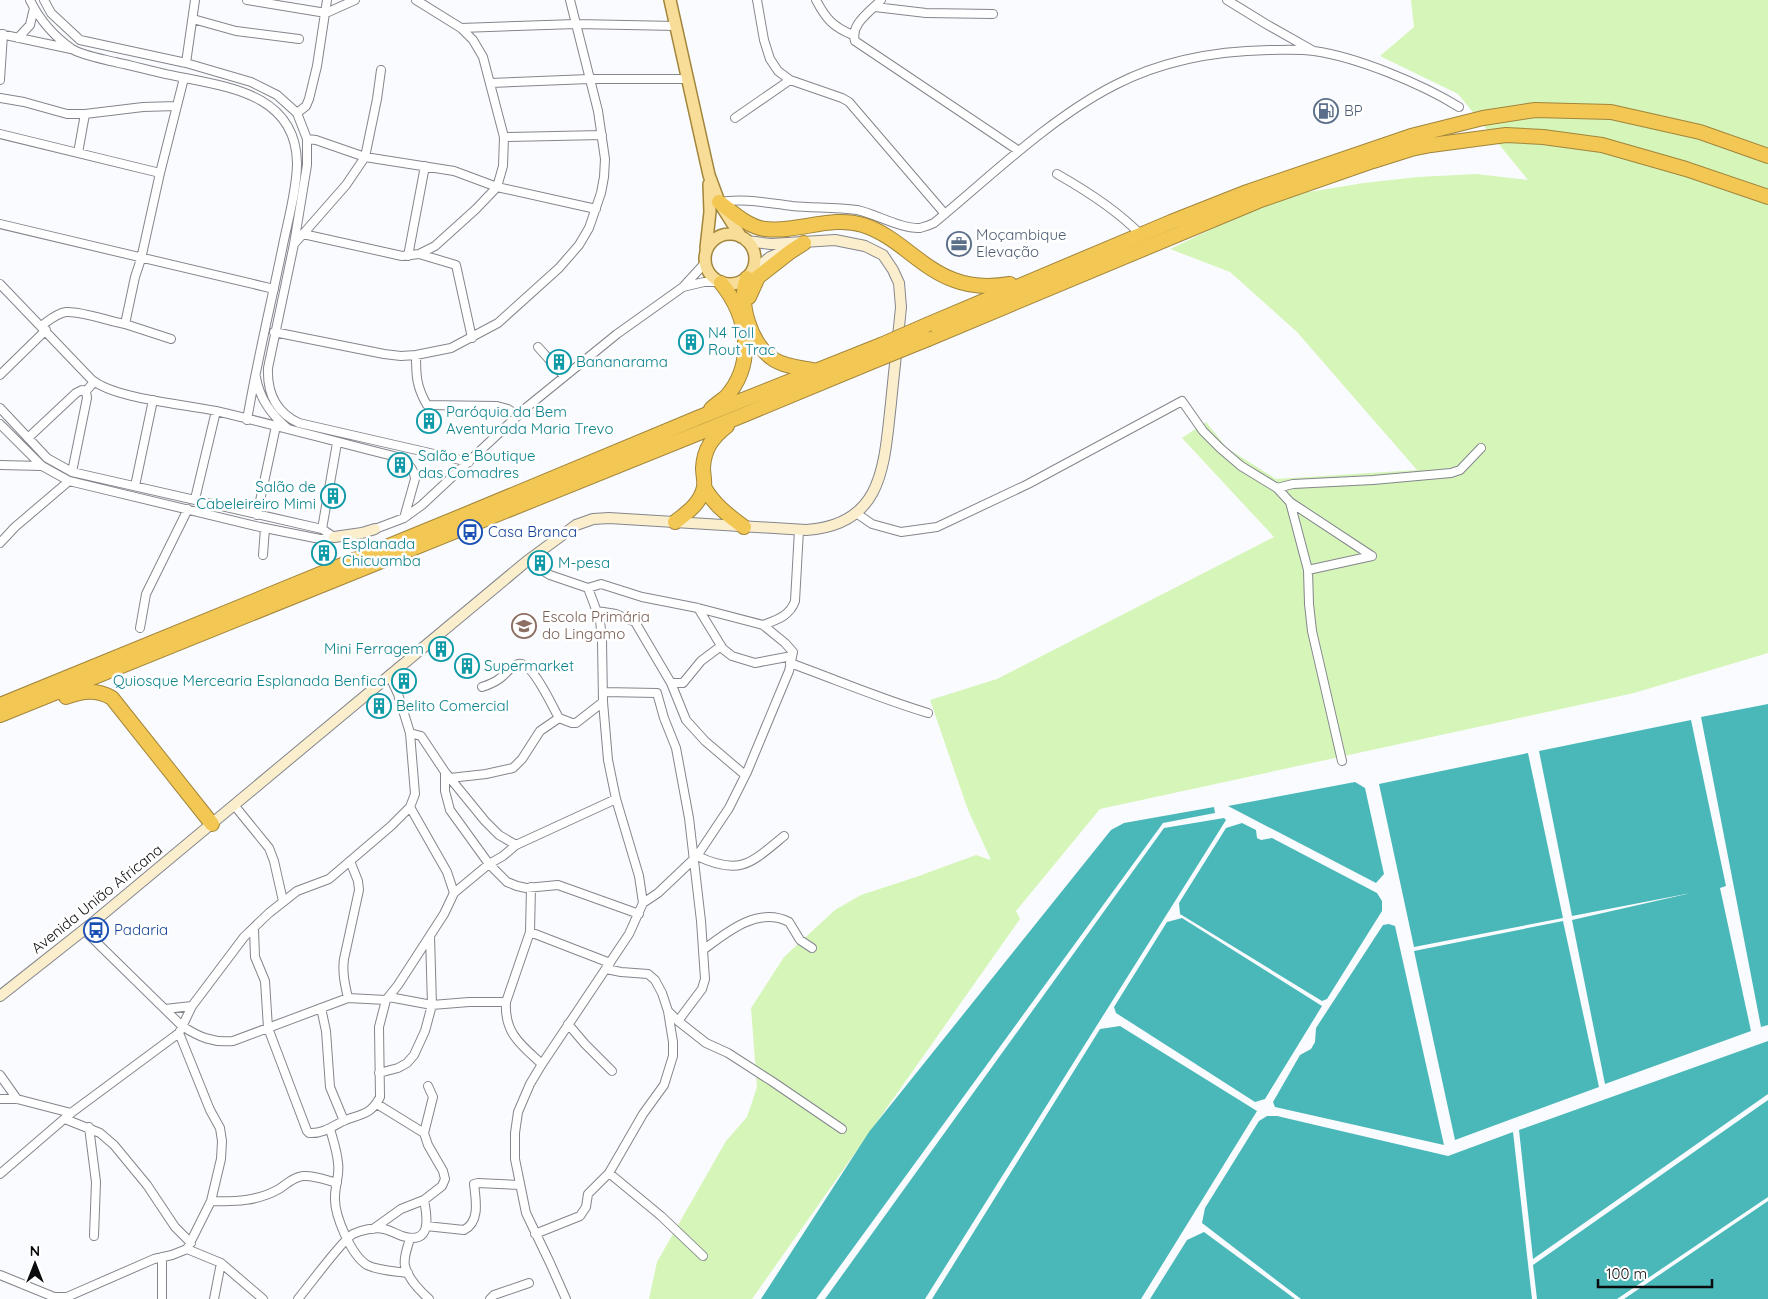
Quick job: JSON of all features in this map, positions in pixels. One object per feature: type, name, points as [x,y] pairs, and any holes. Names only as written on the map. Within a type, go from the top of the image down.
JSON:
[{"type":"highway","points":[[0,716],[746,414],[881,351],[929,324],[1141,235],[1255,189],[1411,136],[1483,118],[1535,110],[1611,112],[1700,132],[1768,156]]},
{"type":"highway","points":[[0,705],[700,417],[817,371],[928,339],[1258,201],[1411,149],[1506,135],[1602,145],[1686,168],[1768,197]]},
{"type":"highway","points":[[714,207],[764,229],[848,222],[864,225],[889,236],[935,270],[954,280],[975,286],[996,286],[1028,282]]},
{"type":"highway","points":[[748,320],[748,298],[758,277],[804,243]]},
{"type":"highway","points":[[749,275],[744,293],[748,320],[752,332],[772,358],[782,364],[817,371]]},
{"type":"highway","points":[[700,417],[725,398],[742,370],[745,357],[746,338],[744,327],[731,294],[720,282]]},
{"type":"highway","points":[[744,526],[718,508],[711,500],[704,488],[703,467],[707,447],[718,433],[746,414]]},
{"type":"highway","points":[[675,522],[695,505],[704,488]]},
{"type":"highway","points":[[0,716],[80,692],[103,693],[118,704],[153,752],[212,824]]},
{"type":"main road","points":[[670,0],[709,174],[714,207],[705,258],[708,272],[720,282],[735,284],[770,257],[804,243]]},
{"type":"main road","points":[[714,207],[754,252],[755,259],[749,275]]},
{"type":"main road","points":[[705,258],[712,242],[723,235],[735,235],[744,239],[771,244],[835,240],[865,246],[878,251],[893,270],[899,283],[901,307],[884,458],[876,487],[869,499],[856,513]]},
{"type":"main road","name":"Avenida União Africana","points":[[0,996],[84,930],[564,532],[584,521],[609,518],[799,530],[821,529],[847,520],[856,513]]},
{"type":"main road","points":[[334,537],[376,529]]},
{"type":"street","points":[[44,0],[51,13],[80,40],[186,63],[250,82],[276,95],[297,114],[307,139],[306,173],[294,244],[274,332],[268,368],[267,381],[275,404],[291,419],[299,423],[469,462]]},
{"type":"street","points":[[186,63],[195,0]]},
{"type":"street","points":[[247,0],[326,14],[355,0]]},
{"type":"street","points":[[297,114],[306,106],[309,99],[326,14],[327,0]]},
{"type":"street","points":[[303,234],[402,256],[419,254],[435,246],[497,187],[503,166],[504,137],[483,57],[473,40],[461,28],[416,0]]},
{"type":"street","points":[[274,332],[401,356],[450,348],[498,323],[559,268],[579,245],[589,228],[604,177],[605,160],[598,111],[570,0]]},
{"type":"street","points":[[757,0],[764,40],[770,59],[778,71],[790,80],[849,102],[945,214]]},
{"type":"street","points":[[816,0],[828,20],[838,29],[853,35]]},
{"type":"street","points":[[881,0],[855,27],[853,35],[855,41],[1020,151]]},
{"type":"street","points":[[1227,0],[1314,51],[1369,66],[1406,80],[1447,99],[1459,107]]},
{"type":"street","points":[[18,38],[30,25],[32,4]]},
{"type":"street","points":[[32,4],[52,32],[73,50]]},
{"type":"street","points":[[875,7],[926,13],[993,14]]},
{"type":"street","points":[[193,19],[236,31],[299,39]]},
{"type":"street","points":[[461,28],[576,24],[676,26]]},
{"type":"street","points":[[0,80],[2,34],[184,78],[221,85],[268,104],[283,118],[291,134],[297,164],[274,289],[255,370],[247,420]]},
{"type":"street","points":[[714,207],[732,200],[845,209],[866,213],[905,226],[920,228],[934,223],[1020,151],[1074,110],[1114,85],[1148,69],[1180,60],[1223,53],[1314,51]]},
{"type":"street","points":[[294,244],[346,185],[365,158],[381,70]]},
{"type":"street","points":[[126,324],[135,277],[141,259],[184,78]]},
{"type":"street","points":[[490,83],[589,79],[688,79]]},
{"type":"street","points":[[735,118],[790,80]]},
{"type":"street","points":[[0,98],[24,102],[63,113],[85,114],[143,107],[177,106]]},
{"type":"street","points":[[78,153],[85,114]]},
{"type":"street","points":[[0,134],[160,173]]},
{"type":"street","points":[[504,137],[602,135]]},
{"type":"street","points":[[307,139],[316,140],[365,158],[454,171],[497,187],[596,209]]},
{"type":"street","points":[[408,256],[425,166]]},
{"type":"street","points":[[1057,174],[1083,189],[1128,221],[1141,235]]},
{"type":"street","points":[[0,224],[141,259],[274,289]]},
{"type":"street","points":[[419,254],[456,265],[472,338]]},
{"type":"street","points":[[376,529],[404,518],[422,505],[564,376],[617,334],[683,287],[705,258]]},
{"type":"street","points":[[683,287],[704,282],[720,282]]},
{"type":"street","points":[[0,284],[94,382],[106,389],[153,400],[216,411],[397,457],[413,469],[415,479],[404,518]]},
{"type":"street","points":[[0,374],[44,328],[51,318],[65,312],[83,314],[126,324],[170,339]]},
{"type":"street","points":[[538,346],[564,376]]},
{"type":"street","points":[[416,355],[416,379],[419,392],[427,405],[497,406],[508,409],[518,416]]},
{"type":"street","points":[[255,370],[258,385],[274,417],[287,429]]},
{"type":"street","points":[[72,472],[87,398],[86,391],[94,382]]},
{"type":"street","points":[[28,438],[76,393],[82,390],[86,391]]},
{"type":"street","points":[[135,486],[153,400]]},
{"type":"street","points":[[856,513],[872,524],[901,532],[938,528],[1028,484],[1182,401],[1203,432],[1241,466],[1277,488],[1290,502],[1372,556],[1308,570]]},
{"type":"street","points":[[0,408],[47,458],[72,472],[322,529],[334,537]]},
{"type":"street","points":[[194,499],[216,411]]},
{"type":"street","points":[[0,424],[42,466],[69,481],[265,528],[320,539],[334,537]]},
{"type":"street","points":[[257,515],[276,426]]},
{"type":"street","points":[[322,529],[337,443]]},
{"type":"street","points":[[1277,488],[1294,484],[1373,480],[1451,473],[1460,470],[1480,448]]},
{"type":"street","points":[[0,465],[42,466]]},
{"type":"street","points":[[0,543],[69,481]]},
{"type":"street","points":[[1290,502],[1308,570],[1308,604],[1312,631],[1342,761]]},
{"type":"street","points":[[140,628],[146,594],[188,509]]},
{"type":"street","points":[[263,555],[265,528]]},
{"type":"street","points":[[763,625],[784,617],[793,607],[795,601],[799,530]]},
{"type":"street","points":[[527,561],[550,575],[588,588],[601,584],[642,597],[698,608],[763,625],[793,652],[789,671],[746,775],[729,808],[695,857],[644,903],[629,934],[542,1064],[530,1084],[518,1112],[515,1134],[515,1159],[526,1213],[566,1299]]},
{"type":"street","points":[[588,588],[597,611],[602,641],[603,702],[608,760],[616,799],[639,876],[644,903]]},
{"type":"street","points":[[698,608],[721,646],[732,656],[755,663],[791,659],[876,696],[928,713]]},
{"type":"street","points":[[597,611],[616,614],[635,622],[671,683],[686,720],[695,732],[746,775]]},
{"type":"street","points":[[671,683],[683,683],[701,661],[721,646]]},
{"type":"street","points":[[482,688],[497,680],[516,665],[521,664],[527,666],[532,672],[559,718],[576,723],[603,702]]},
{"type":"street","points":[[0,1174],[68,1116],[181,1030],[192,1006],[244,937],[283,902],[306,886],[329,879],[410,807],[416,794],[410,733],[390,675]]},
{"type":"street","points":[[603,692],[655,692],[658,695],[664,718],[676,748],[690,818],[695,857],[704,985],[678,1021]]},
{"type":"street","points":[[448,775],[486,774],[513,768],[522,759],[540,731],[559,718]]},
{"type":"street","points":[[410,733],[421,736],[448,775],[490,826],[499,835],[516,845]]},
{"type":"street","points":[[448,775],[445,791],[450,810],[489,864],[507,882],[517,886],[558,886],[639,914]]},
{"type":"street","points":[[254,929],[255,957],[265,981],[268,1028],[307,1131],[314,1133],[330,1129],[369,1111],[377,1104],[380,1098],[378,1027],[387,998],[398,985],[444,914],[454,892],[516,845],[616,799]]},
{"type":"street","points":[[234,805],[269,848],[274,861],[283,902]]},
{"type":"street","points":[[410,807],[447,872],[454,892]]},
{"type":"street","points":[[695,857],[722,866],[729,867],[744,864],[758,858],[784,836]]},
{"type":"street","points":[[348,998],[343,968],[359,890],[350,861]]},
{"type":"street","points":[[531,887],[530,932],[506,1002],[506,1021],[511,1032],[519,1042],[542,1064]]},
{"type":"street","points":[[702,950],[739,924],[751,920],[775,918],[789,922],[800,940],[812,948]]},
{"type":"street","points":[[0,1275],[59,1298],[67,1297],[154,1259],[172,1255],[189,1246],[211,1201],[221,1159],[222,1141],[220,1128],[210,1110],[181,1030],[165,1009],[84,930]]},
{"type":"street","points":[[530,932],[608,966],[632,974],[648,974],[655,980],[662,993],[668,1011],[673,1042],[673,1056],[664,1085],[643,1114],[609,1173],[588,1194],[586,1208],[580,1216],[535,1234]]},
{"type":"street","points":[[379,1073],[398,1068],[407,1063],[414,1055],[425,1031],[432,1005],[430,936]]},
{"type":"street","points":[[181,1030],[201,1038],[219,1042],[233,1040],[348,998],[387,998],[432,1005],[468,1002],[506,1002]]},
{"type":"street","points":[[165,1009],[192,1006]]},
{"type":"street","points":[[321,1008],[326,1031],[330,1087],[344,1121]]},
{"type":"street","points":[[668,1011],[706,1043],[728,1053],[842,1129]]},
{"type":"street","points":[[568,1024],[612,1071]]},
{"type":"street","points":[[0,1074],[17,1099]]},
{"type":"street","points":[[372,1229],[401,1209],[424,1200],[442,1186],[445,1179],[443,1171],[424,1133],[433,1098],[428,1086]]},
{"type":"street","points":[[0,1100],[17,1099],[68,1116],[100,1133],[122,1153],[147,1185],[189,1246],[220,1263],[263,1299]]},
{"type":"street","points":[[377,1104],[424,1133]]},
{"type":"street","points":[[89,1128],[96,1182],[94,1236]]},
{"type":"street","points":[[330,1129],[338,1163],[336,1208],[347,1239],[361,1260],[368,1265],[377,1269],[408,1273]]},
{"type":"street","points":[[609,1173],[661,1216],[703,1256]]},
{"type":"street","points":[[211,1201],[242,1202],[264,1196],[293,1179],[302,1176],[312,1176],[337,1183]]},
{"type":"street","points":[[426,1226],[464,1230],[472,1225],[476,1210],[474,1184],[519,1185]]},
{"type":"street","points":[[298,1299],[352,1234],[372,1229],[384,1229],[410,1238],[423,1235],[426,1226],[424,1200]]},
{"type":"street","points":[[410,1238],[405,1260],[408,1273],[429,1299]]},
{"type":"street","points":[[162,1257],[162,1299]]},
{"type":"street","points":[[214,1299],[220,1263]]},
{"type":"street","points":[[490,1299],[494,1295],[529,1283]]},
{"type":"green space","points":[[1411,0],[1768,0],[1768,653],[1634,693],[1100,809],[1016,911],[1020,919],[752,1299],[649,1299],[657,1262],[726,1141],[747,1117],[757,1087],[751,1008],[784,957],[835,910],[861,895],[976,855],[991,860],[968,810],[930,700],[997,679],[1274,537],[1182,438],[1206,422],[1227,448],[1276,479],[1417,470],[1297,332],[1230,272],[1170,249],[1252,210],[1302,193],[1418,177],[1476,174],[1528,180],[1458,94],[1380,56],[1414,27]]},
{"type":"water","points":[[1768,704],[1768,1025],[1761,1027],[1701,717]]},
{"type":"water","points":[[1691,720],[1726,886],[1720,888],[1751,1031],[1605,1084],[1572,920],[1691,893],[1572,916],[1539,751]]},
{"type":"water","points":[[1528,753],[1563,918],[1414,947],[1379,784]]},
{"type":"water","points":[[1355,782],[1365,788],[1384,874],[1376,883],[1228,806]]},
{"type":"water","points":[[1214,807],[1215,813],[1163,823],[816,1299],[761,1299],[869,1132],[1111,830],[1124,823]]},
{"type":"water","points":[[1224,818],[1226,820],[925,1299],[825,1299],[1164,828]]},
{"type":"water","points":[[1242,823],[1256,830],[1257,838],[1261,840],[1272,838],[1377,893],[1382,901],[1382,911],[1327,999],[1322,1001],[1180,914],[1179,903],[1226,828]]},
{"type":"water","points":[[1182,918],[1322,1006],[1265,1099],[1255,1102],[1116,1013],[1114,1007],[1167,922]]},
{"type":"water","points":[[1563,921],[1599,1087],[1455,1140],[1414,951]]},
{"type":"water","points":[[1383,925],[1395,926],[1444,1145],[1275,1107],[1273,1102],[1300,1055],[1311,1049],[1315,1042],[1316,1028]]},
{"type":"water","points":[[1120,1026],[1257,1111],[1141,1299],[932,1299],[1100,1029]]},
{"type":"water","points":[[1768,1041],[1768,1094],[1533,1259],[1519,1130]]},
{"type":"water","points":[[1768,1100],[1768,1197],[1617,1299],[1537,1299],[1533,1265]]},
{"type":"water","points":[[1267,1116],[1277,1116],[1448,1156],[1513,1132],[1532,1299],[1301,1299],[1202,1223],[1205,1208],[1259,1121]]},
{"type":"water","points":[[1768,1201],[1768,1299],[1624,1299]]},
{"type":"water","points":[[1204,1232],[1295,1299],[1150,1299],[1187,1240]]},
{"type":"place","name":"BP","points":[[1326,111]]},
{"type":"place","name":"Moçambique Elevação","points":[[959,244]]},
{"type":"place","name":"N4 Toll Rout Trac","points":[[691,342]]},
{"type":"place","name":"Bananarama","points":[[559,362]]},
{"type":"place","name":"Paróquia da Bem Aventurada Maria Trevo","points":[[429,421]]},
{"type":"place","name":"Salão e Boutique das Comadres","points":[[400,465]]},
{"type":"place","name":"Salão de Cabeleireiro Mimi","points":[[333,496]]},
{"type":"place","name":"Casa Branca","points":[[470,532]]},
{"type":"place","name":"Esplanada Chicuamba","points":[[324,553]]},
{"type":"place","name":"M-pesa","points":[[540,563]]},
{"type":"place","name":"Escola Primária do Lingamo","points":[[524,626]]},
{"type":"place","name":"Mini Ferragem","points":[[441,649]]},
{"type":"place","name":"Supermarket","points":[[467,666]]},
{"type":"place","name":"Quiosque Mercearia Esplanada Benfica","points":[[404,681]]},
{"type":"place","name":"Belito Comercial","points":[[379,706]]},
{"type":"place","name":"Padaria","points":[[96,930]]}]
